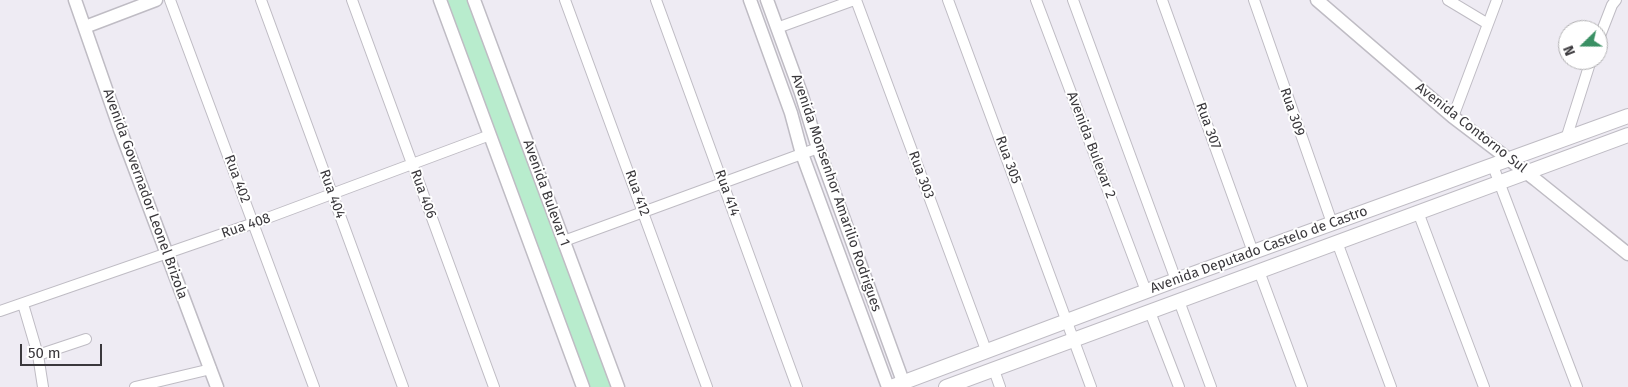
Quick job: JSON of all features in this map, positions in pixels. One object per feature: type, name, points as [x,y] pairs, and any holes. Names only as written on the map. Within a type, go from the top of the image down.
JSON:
[{"type":"main road","name":"Avenida Deputado Castelo de Castro","points":[[897,386],[986,350],[1628,116]]},
{"type":"main road","name":"Avenida Deputado Castelo de Castro","points":[[946,387],[1628,135]]},
{"type":"street","name":"Avenida Governador Leonel Brizola","points":[[75,0],[217,387]]},
{"type":"street","points":[[85,26],[156,0]]},
{"type":"street","name":"Rua 402","points":[[170,0],[314,387]]},
{"type":"street","name":"Rua 404","points":[[261,0],[403,387]]},
{"type":"street","name":"Rua 406","points":[[352,0],[494,387]]},
{"type":"street","points":[[440,0],[583,387]]},
{"type":"street","name":"Avenida Bulevar 1","points":[[474,0],[618,387]]},
{"type":"street","name":"Rua 412","points":[[565,0],[707,387]]},
{"type":"street","name":"Rua 414","points":[[656,0],[797,387]]},
{"type":"street","name":"Avenida Monsenhor Amarilio Rodrigues","points":[[750,0],[791,113],[802,154],[853,294],[897,386]]},
{"type":"street","name":"Avenida Monsenhor Amarilio Rodrigues","points":[[766,0],[801,93],[818,148],[868,288],[897,386]]},
{"type":"street","points":[[777,28],[855,0]]},
{"type":"street","name":"Rua 303","points":[[855,0],[986,350]]},
{"type":"street","name":"Rua 305","points":[[948,0],[1074,341]]},
{"type":"street","name":"Avenida Bulevar 2","points":[[1036,0],[1146,291]]},
{"type":"street","points":[[1072,0],[1176,280]]},
{"type":"street","name":"Rua 307","points":[[1162,0],[1253,252]]},
{"type":"street","name":"Rua 309","points":[[1254,0],[1332,223]]},
{"type":"street","name":"Avenida Contorno Sul","points":[[1318,0],[1453,117],[1528,173],[1628,254]]},
{"type":"street","points":[[1448,0],[1488,24]]},
{"type":"street","points":[[1453,117],[1497,0]]},
{"type":"street","points":[[1606,20],[1612,4],[1616,0]]},
{"type":"street","points":[[1566,139],[1589,70]]},
{"type":"street","name":"Rua 408","points":[[0,311],[254,223],[490,135]]},
{"type":"street","points":[[564,242],[818,148]]},
{"type":"street","points":[[1493,166],[1577,387]]},
{"type":"street","points":[[1418,212],[1484,387]]},
{"type":"street","points":[[1337,242],[1391,387]]},
{"type":"street","points":[[1259,271],[1302,387]]},
{"type":"street","points":[[853,294],[868,288]]},
{"type":"street","points":[[1179,301],[1211,387]]},
{"type":"street","points":[[23,304],[38,355],[43,387]]},
{"type":"street","points":[[1150,312],[1179,387]]},
{"type":"street","points":[[38,355],[86,339]]},
{"type":"street","points":[[1074,341],[1091,387]]},
{"type":"street","points":[[136,387],[211,370]]},
{"type":"street","points":[[994,370],[1000,387]]},
{"type":"green space","points":[[444,0],[469,0],[611,387],[588,387]]}]
